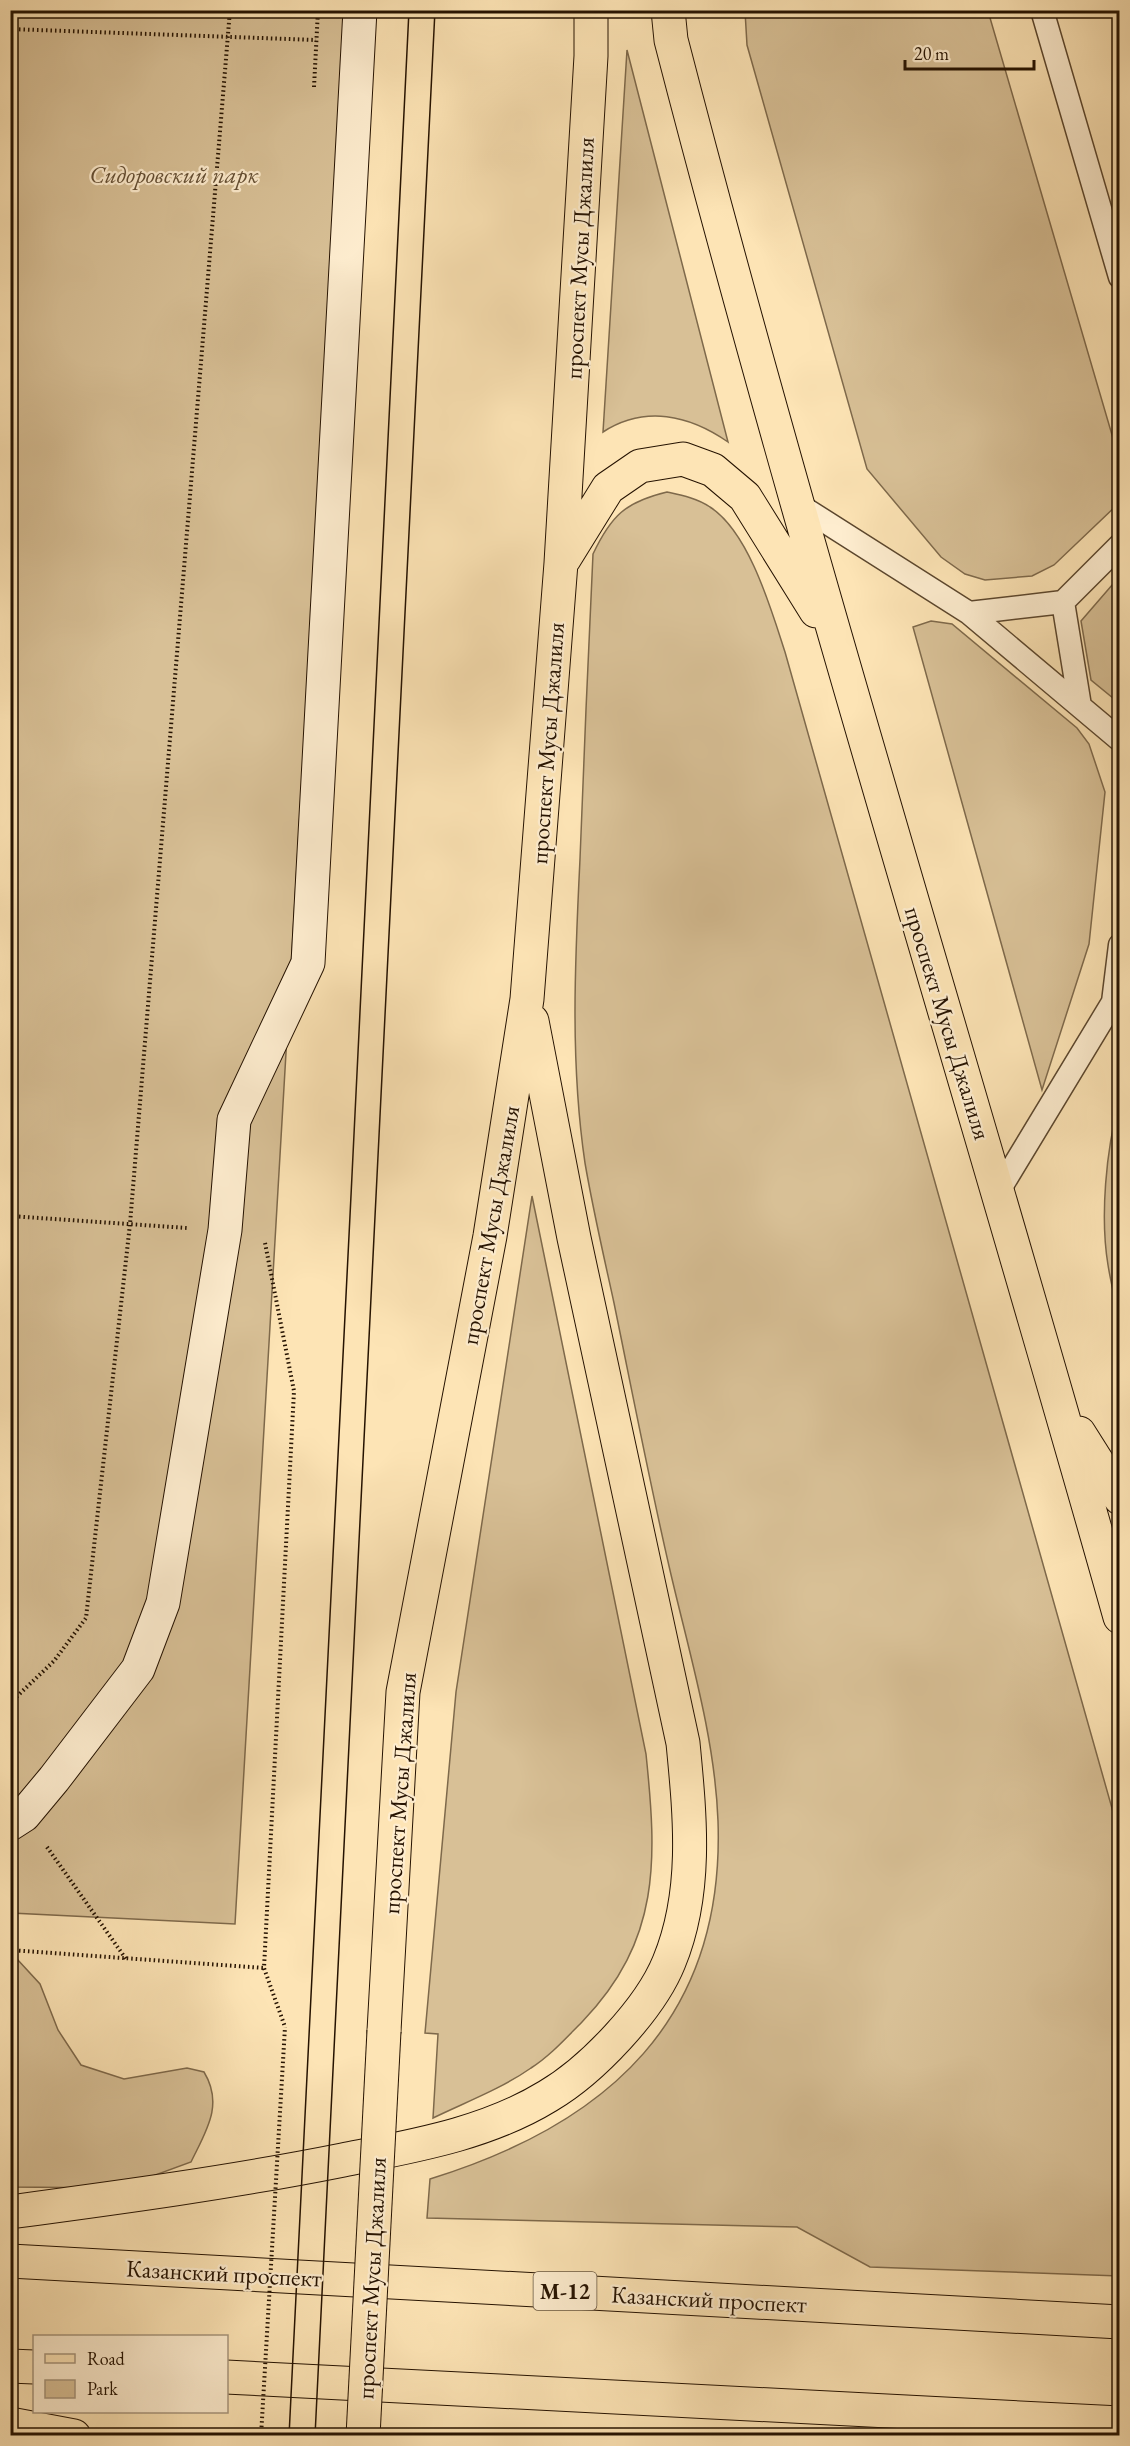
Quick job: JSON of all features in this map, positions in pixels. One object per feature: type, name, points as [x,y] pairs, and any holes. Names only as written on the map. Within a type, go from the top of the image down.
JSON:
[{"type":"main road","name":"проспект Мусы Джалиля","points":[[363,2436],[403,1692],[490,1236],[527,999],[561,563],[591,68],[591,10]]},
{"type":"main road","name":"проспект Мусы Джалиля","points":[[668,10],[671,40],[718,224],[799,505],[834,640],[1059,1401],[1119,1617]]},
{"type":"main road","points":[[561,563],[608,488],[640,466],[683,459],[713,470],[746,497],[834,640]]},
{"type":"main road","points":[[10,2212],[230,2182],[421,2144],[485,2126],[549,2096],[594,2060],[637,2017],[669,1962],[688,1895],[690,1825],[683,1743],[576,1250],[527,999]]},
{"type":"main road","points":[[1059,1401],[1119,1498]]},
{"type":"main road","name":"Казанский проспект","points":[[10,2261],[1119,2322]]},
{"type":"main road","points":[[10,2366],[33,2367]]},
{"type":"main road","points":[[228,2377],[1119,2423]]},
{"type":"main road","points":[[10,2424],[74,2436]]},
{"type":"street","points":[[17,1819],[138,1669],[163,1603],[225,1230],[234,1120],[308,963],[360,10]]},
{"type":"lane","points":[[1042,10],[1119,277]]},
{"type":"lane","points":[[799,505],[969,613],[1119,740]]},
{"type":"lane","points":[[969,613],[1064,602],[1119,545]]},
{"type":"lane","points":[[1064,602],[1080,706]]},
{"type":"lane","points":[[998,1192],[1116,1001],[1119,945]]},
{"type":"path","points":[[10,1703],[54,1661],[86,1618],[130,1224],[230,10]]},
{"type":"path","points":[[10,29],[316,40]]},
{"type":"path","points":[[10,1216],[225,1230]]},
{"type":"path","points":[[17,1819],[126,1959]]},
{"type":"path","points":[[10,1950],[264,1968]]},
{"type":"path","points":[[261,2436],[285,2027]]},
{"type":"green space","name":"Сидоровский парк","points":[[10,11],[347,11],[235,1924],[11,1913]]},
{"type":"green space","points":[[745,11],[988,11],[1117,452],[1119,452],[1119,503],[1054,565],[1032,576],[985,580],[965,574],[941,557],[867,469],[747,45]]},
{"type":"green space","points":[[627,50],[728,442],[698,425],[667,417],[635,418],[603,432]]},
{"type":"green space","points":[[667,492],[700,501],[724,519],[747,553],[773,615],[1119,1833],[1119,2276],[870,2267],[797,2227],[427,2218],[430,2179],[494,2156],[551,2128],[601,2094],[643,2054],[677,2007],[701,1953],[715,1891],[718,1821],[712,1757],[700,1693],[654,1501],[592,1198],[585,1163],[577,1087],[575,1011],[577,935],[593,554],[606,530],[621,512],[640,501]]},
{"type":"green space","points":[[1119,577],[1119,703],[1091,680],[1081,621]]},
{"type":"green space","points":[[931,621],[952,624],[1077,728],[1089,744],[1105,792],[1089,944],[1042,1090],[913,627]]},
{"type":"green space","points":[[1119,1103],[1119,1320],[1108,1265],[1105,1205],[1108,1162]]},
{"type":"green space","points":[[532,1196],[646,1754],[652,1829],[648,1897],[640,1929],[627,1960],[608,1991],[582,2022],[545,2058],[520,2076],[433,2118],[438,2034],[425,2033],[456,1692]]},
{"type":"green space","points":[[10,1959],[17,1959],[40,1984],[58,2030],[81,2065],[124,2079],[187,2068],[204,2072],[210,2084],[213,2107],[207,2129],[191,2162],[120,2188],[11,2187]]},
{"type":"tram line","points":[[289,2436],[306,2133],[409,10]]},
{"type":"tram line","points":[[315,2436],[403,617],[435,10]]}]
